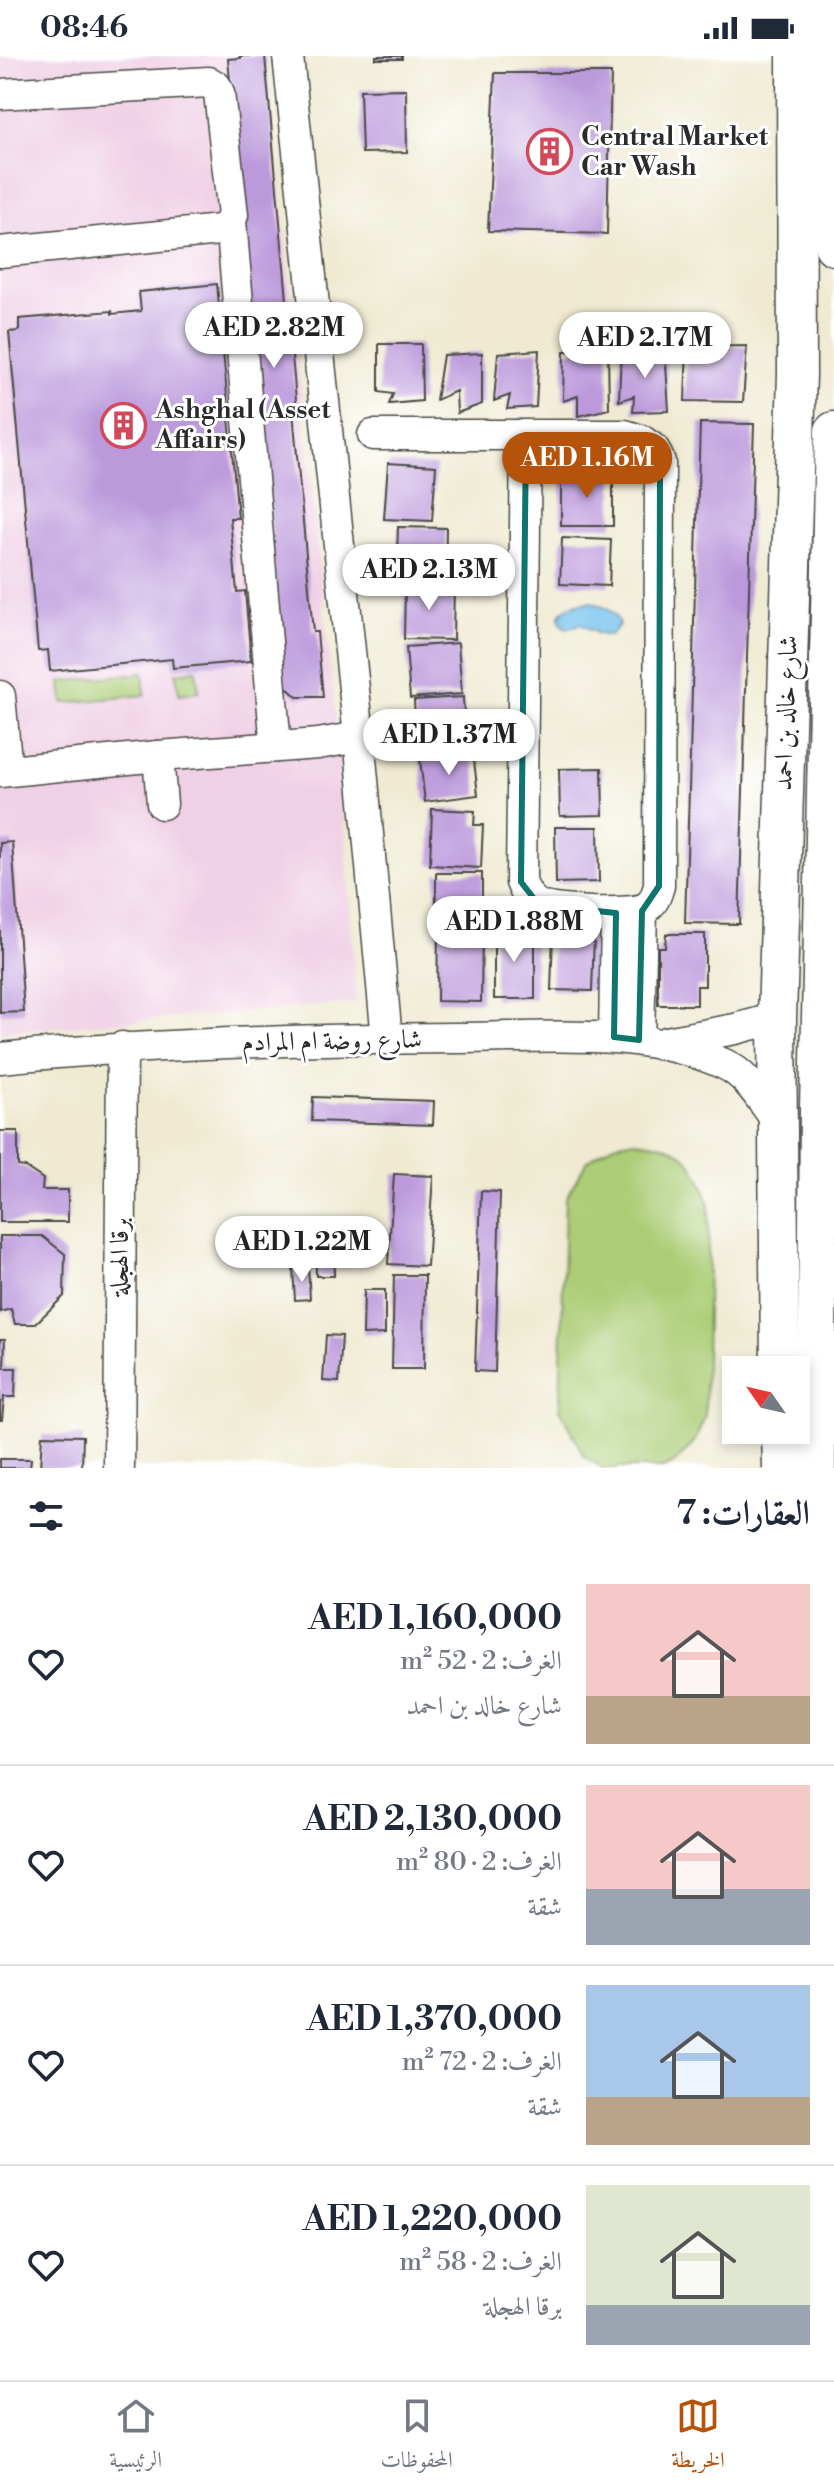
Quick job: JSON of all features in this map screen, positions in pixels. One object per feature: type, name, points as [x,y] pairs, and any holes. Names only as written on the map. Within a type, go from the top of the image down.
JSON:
[{"type":"main road","name":"شارع خالد بن احمد","points":[[780,1356],[777,1018],[797,374],[796,56]]},
{"type":"main road","points":[[832,56],[834,246]]},
{"type":"main road","name":"شارع خالد بن احمد","points":[[816,1468],[826,1285],[819,1107],[834,431]]},
{"type":"main road","points":[[781,1444],[782,1468]]},
{"type":"street","points":[[288,56],[359,737],[387,1039]]},
{"type":"street","points":[[0,94],[209,82],[216,86],[219,93],[233,215],[231,221],[276,747]]},
{"type":"street","points":[[0,252],[220,230],[231,221]]},
{"type":"street","points":[[373,435],[526,435],[625,435],[641,440],[654,449],[660,462],[659,886],[655,900],[629,911],[539,905],[531,900],[521,882],[526,435]]},
{"type":"street","points":[[0,696],[4,771],[318,744],[359,737]]},
{"type":"street","points":[[158,756],[162,804]]},
{"type":"street","points":[[629,911],[639,1040]]},
{"type":"street","name":"شارع روضة ام المرادم","points":[[0,1058],[122,1047],[387,1039],[639,1040],[735,1029],[777,1018]]},
{"type":"street","name":"شارع روضة ام المرادم","points":[[639,1040],[724,1064],[742,1074],[777,1121]]},
{"type":"street","name":"برقا الهجلة","points":[[119,1468],[122,1047]]},
{"type":"highlighted area","points":[[526,435],[625,435],[654,449],[660,462],[659,886],[642,911],[639,1040],[614,1037],[616,913],[539,905],[521,882]]},
{"type":"shaded area","points":[[0,56],[266,56],[342,779],[356,1003],[0,1032]]},
{"type":"green space","points":[[196,670],[199,692],[179,695],[176,673]]},
{"type":"green space","points":[[143,673],[145,695],[63,703],[61,682]]},
{"type":"green space","points":[[635,1140],[665,1146],[685,1157],[698,1176],[709,1204],[705,1416],[695,1441],[676,1462],[664,1468],[603,1468],[585,1457],[560,1409],[565,1199],[587,1161],[614,1144]]},
{"type":"water","points":[[590,602],[615,616],[619,625],[610,636],[598,634],[581,624],[567,629],[562,626],[559,618],[564,610]]},
{"type":"building","points":[[265,56],[297,411],[293,411],[313,632],[317,632],[323,697],[297,697],[285,686],[228,59]]},
{"type":"building","points":[[376,56],[402,56],[402,59],[376,59]]},
{"type":"building","name":"Central Market Car Wash","points":[[495,73],[611,73],[607,234],[488,231]]},
{"type":"building","points":[[406,89],[407,152],[362,153],[360,90]]},
{"type":"building","name":"Ashghal (Asset Affairs)","points":[[217,284],[238,518],[230,518],[237,592],[245,591],[251,661],[173,668],[172,659],[50,671],[48,650],[38,651],[9,332],[19,331],[19,319],[141,311],[139,292]]},
{"type":"building","points":[[379,344],[421,344],[422,401],[389,404],[393,394],[379,392]]},
{"type":"building","points":[[747,346],[743,402],[685,401],[687,347]]},
{"type":"building","points":[[539,350],[536,407],[507,409],[510,395],[494,401],[498,353]]},
{"type":"building","points":[[621,350],[665,350],[669,411],[633,412],[634,396],[619,401]]},
{"type":"building","points":[[564,351],[608,351],[609,409],[578,416],[578,396],[563,401]]},
{"type":"building","points":[[482,353],[482,404],[457,413],[456,391],[436,400],[443,355]]},
{"type":"building","points":[[700,423],[754,424],[739,924],[685,923]]},
{"type":"building","points":[[388,463],[436,466],[432,521],[384,519]]},
{"type":"building","points":[[561,474],[613,474],[613,526],[561,526]]},
{"type":"building","points":[[398,527],[446,528],[445,584],[396,583]]},
{"type":"building","points":[[562,538],[611,540],[609,586],[560,584]]},
{"type":"building","points":[[405,585],[454,585],[453,640],[404,639]]},
{"type":"building","points":[[458,643],[462,694],[410,698],[406,647]]},
{"type":"building","points":[[463,697],[466,752],[417,755],[414,700]]},
{"type":"building","points":[[473,752],[478,795],[425,802],[420,759]]},
{"type":"building","points":[[602,768],[603,815],[560,816],[559,769]]},
{"type":"building","points":[[432,809],[475,811],[474,825],[483,825],[481,868],[430,865]]},
{"type":"building","points":[[555,827],[598,827],[599,882],[556,883]]},
{"type":"building","points":[[12,842],[24,1012],[0,1013],[0,843]]},
{"type":"building","points":[[436,873],[482,873],[482,915],[436,915]]},
{"type":"building","points":[[438,926],[468,926],[468,932],[482,932],[481,1002],[437,1001]]},
{"type":"building","points":[[494,930],[535,930],[535,999],[494,999]]},
{"type":"building","points":[[666,934],[705,934],[705,986],[697,986],[697,1005],[658,1005],[658,947],[665,947]]},
{"type":"building","points":[[553,935],[594,936],[592,991],[551,990]]},
{"type":"building","points":[[313,1097],[434,1101],[433,1125],[312,1121]]},
{"type":"building","points":[[0,1131],[18,1131],[18,1166],[43,1179],[42,1190],[68,1190],[68,1222],[0,1222]]},
{"type":"building","points":[[394,1174],[433,1176],[427,1266],[388,1264]]},
{"type":"building","points":[[481,1191],[500,1192],[495,1372],[475,1371]]},
{"type":"building","points":[[333,1228],[334,1276],[316,1276],[315,1229]]},
{"type":"building","points":[[0,1236],[42,1236],[65,1254],[64,1296],[35,1324],[15,1324],[11,1309],[0,1312]]},
{"type":"building","points":[[308,1267],[310,1299],[295,1300],[293,1268]]},
{"type":"building","points":[[394,1275],[425,1275],[424,1369],[392,1369]]},
{"type":"building","points":[[364,1290],[385,1290],[385,1334],[363,1335]]},
{"type":"building","points":[[326,1335],[342,1336],[339,1382],[323,1381]]},
{"type":"building","points":[[0,1339],[5,1339],[4,1368],[16,1368],[15,1397],[4,1397],[2,1420],[0,1420]]},
{"type":"building","points":[[42,1435],[83,1436],[82,1468],[40,1468]]},
{"type":"building","points":[[0,1459],[31,1459],[30,1468],[0,1468]]},
{"type":"place","name":"Central Market Car Wash","points":[[550,152]]},
{"type":"place","name":"Ashghal (Asset Affairs)","points":[[124,425]]}]
